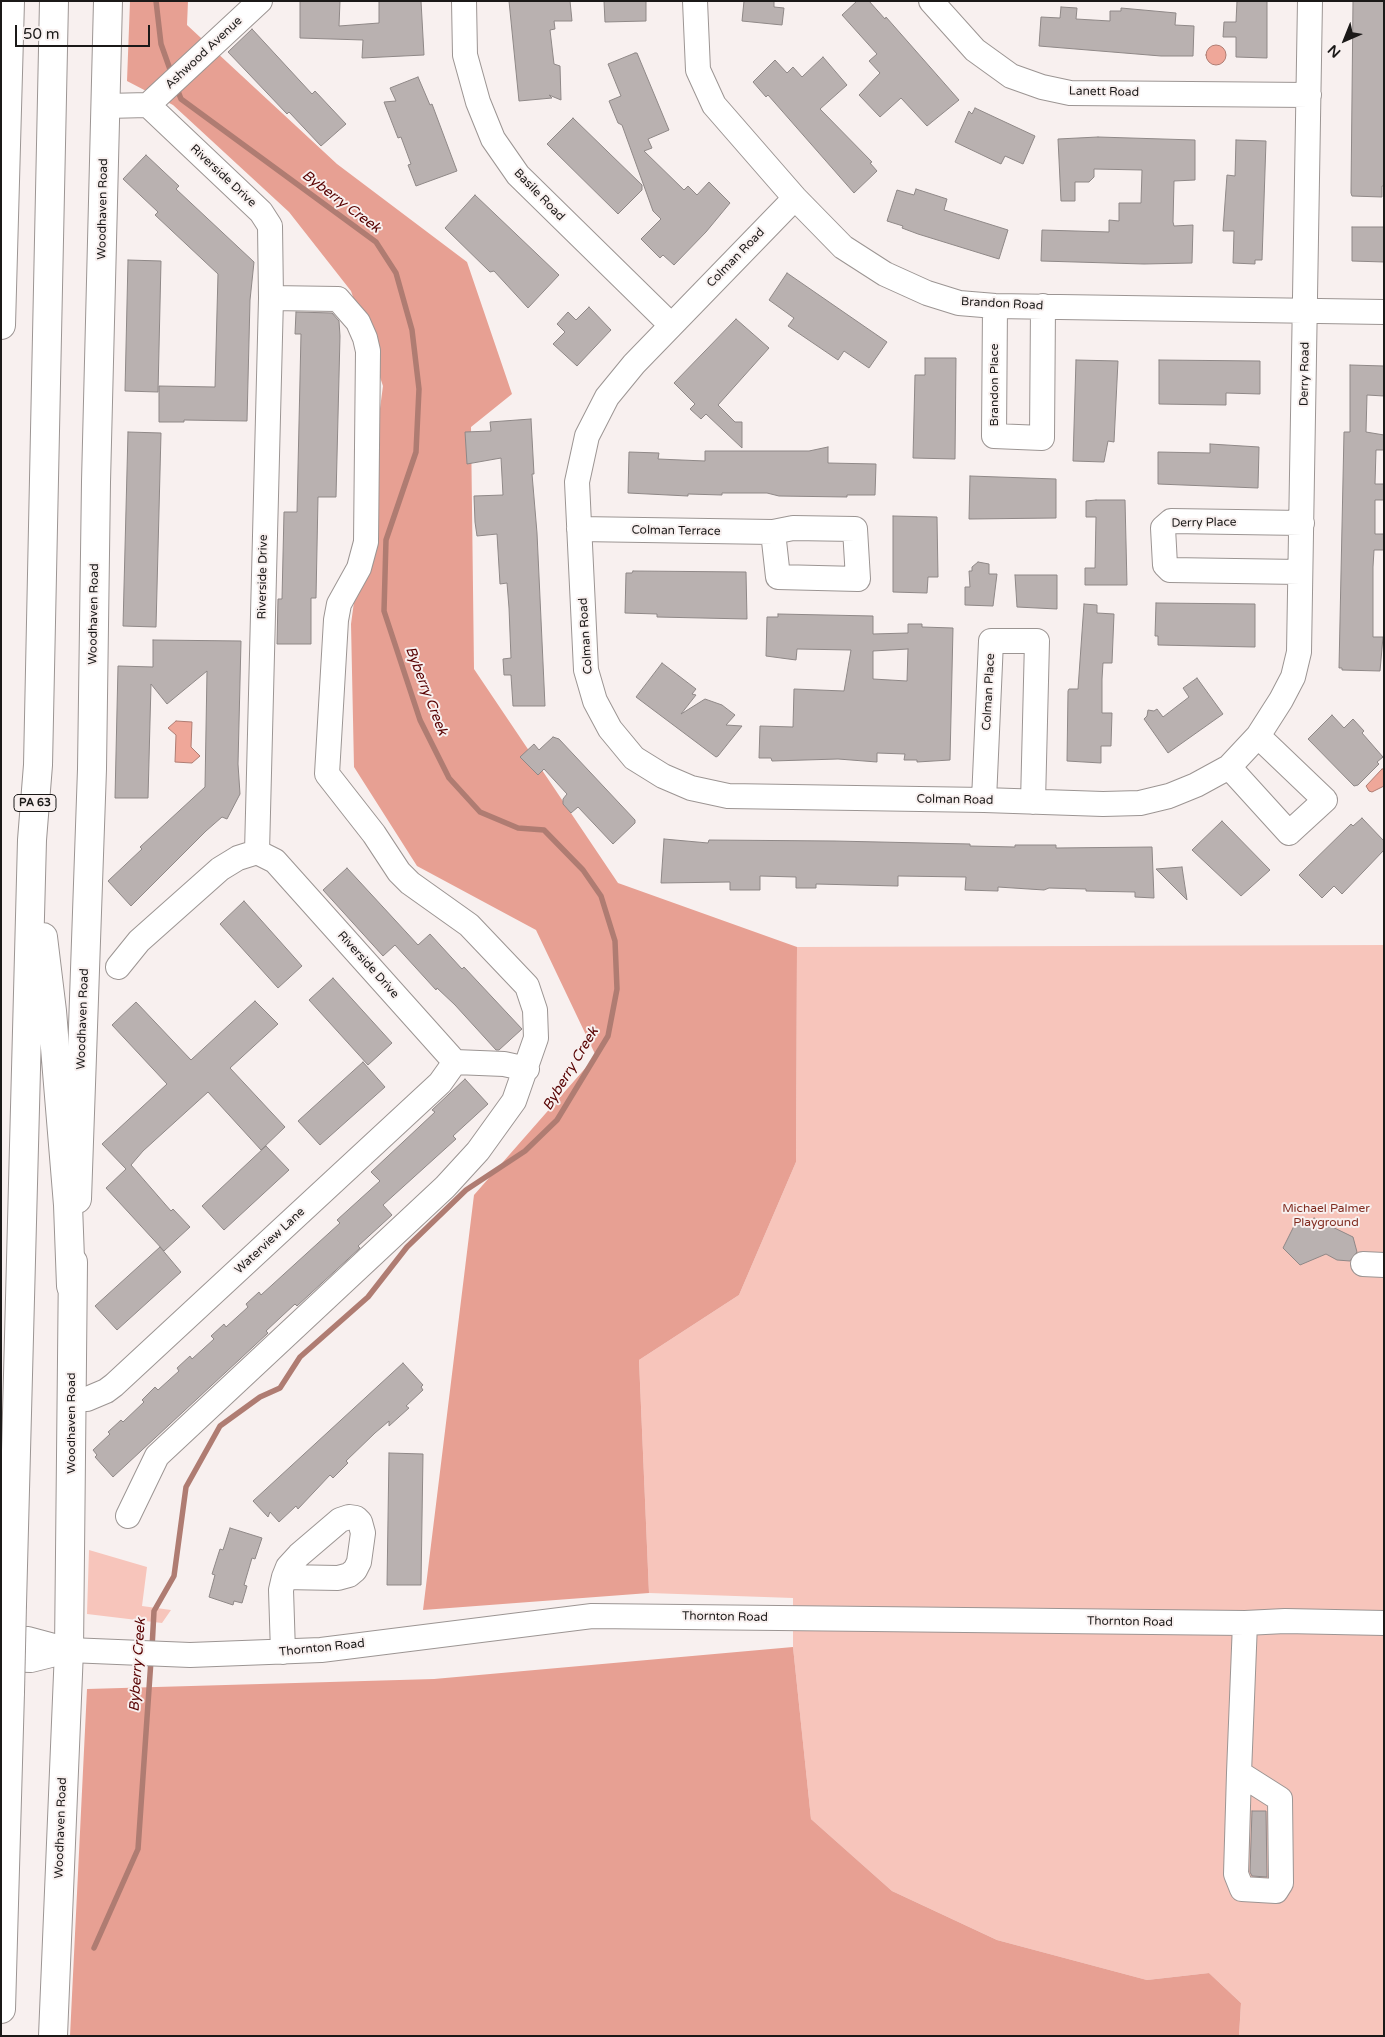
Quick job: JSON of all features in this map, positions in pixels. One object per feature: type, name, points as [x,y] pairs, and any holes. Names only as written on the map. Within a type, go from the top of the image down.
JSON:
[{"type":"main road","points":[[1,325],[10,1]]},
{"type":"main road","name":"PA 63","points":[[1,2009],[32,840],[38,765],[54,1]]},
{"type":"main road","name":"Woodhaven Road","points":[[53,2036],[69,1650],[73,1399],[71,1286],[77,1206],[92,759],[96,482],[108,1]]},
{"type":"main road","points":[[32,840],[52,1011],[68,1205],[71,1286]]},
{"type":"street","name":"Ashwood Avenue","points":[[155,99],[260,1]]},
{"type":"street","name":"Basile Road","points":[[464,1],[465,55],[478,102],[492,139],[518,175],[671,325]]},
{"type":"street","name":"Brandon Road","points":[[695,1],[698,70],[714,104],[795,198],[843,247],[885,274],[927,293],[959,303],[995,306],[1384,312]]},
{"type":"street","name":"Lanett Road","points":[[931,1],[975,50],[1011,76],[1042,87],[1070,93],[1309,95]]},
{"type":"street","name":"Derry Road","points":[[1258,736],[1289,684],[1299,652],[1310,1]]},
{"type":"street","points":[[106,106],[155,99]]},
{"type":"street","name":"Riverside Drive","points":[[155,99],[267,219],[271,234],[257,852],[275,861],[455,1062]]},
{"type":"street","name":"Colman Road","points":[[795,198],[671,325],[607,397],[587,436],[577,482],[586,670],[595,701],[610,729],[634,758],[663,776],[691,788],[728,796],[1033,802],[1140,802],[1178,792],[1229,767],[1258,736]]},
{"type":"street","points":[[128,1516],[157,1456],[445,1188],[478,1151],[514,1101],[534,1051],[536,1031],[535,1010],[528,986],[469,925],[410,883],[399,872],[374,834],[327,774],[336,620],[339,604],[359,568],[366,542],[368,351],[358,322],[338,299],[270,298]]},
{"type":"street","name":"Brandon Place","points":[[995,306],[994,436],[1042,438],[1043,306]]},
{"type":"street","name":"Derry Place","points":[[1300,572],[1170,570],[1165,565],[1163,528],[1171,522],[1302,524]]},
{"type":"street","name":"Colman Terrace","points":[[579,529],[773,532]]},
{"type":"street","name":"Colman Place","points":[[984,800],[992,641],[1037,641],[1033,802]]},
{"type":"street","points":[[1229,767],[1289,834],[1325,800],[1258,736]]},
{"type":"street","points":[[85,972],[118,967],[139,941],[220,869],[238,858],[257,852]]},
{"type":"street","points":[[455,1062],[504,1064],[527,1069]]},
{"type":"street","name":"Waterview Lane","points":[[73,1399],[87,1399],[106,1391],[114,1385],[433,1089],[455,1062]]},
{"type":"street","points":[[283,1652],[280,1607],[284,1577]]},
{"type":"street","name":"Thornton Road","points":[[1,1638],[28,1639],[69,1650],[190,1655],[283,1652],[592,1616],[1384,1623]]},
{"type":"street","points":[[1239,1773],[1245,1623]]},
{"type":"street","name":"Thornton Road","points":[[1,1659],[31,1660],[69,1650]]},
{"type":"green space","name":"Michael Palmer Playground","points":[[1384,945],[1384,2036],[1239,2036],[1241,2003],[1209,1973],[1147,1980],[997,1940],[892,1891],[811,1819],[793,1647],[793,1598],[649,1593],[639,1360],[739,1295],[796,1162],[797,947]]},
{"type":"green space","points":[[89,1550],[147,1567],[142,1606],[171,1610],[162,1623],[87,1614]]},
{"type":"shaded area","points":[[130,1],[188,1],[187,25],[337,164],[467,262],[512,394],[471,427],[474,669],[618,883],[797,947],[796,1162],[739,1295],[639,1360],[649,1593],[423,1610],[474,1195],[596,1056],[536,930],[417,866],[354,767],[351,624],[383,386],[351,291],[289,212],[173,105],[127,81]]},
{"type":"shaded area","points":[[1216,45],[1223,48],[1226,55],[1223,62],[1216,65],[1209,62],[1206,55],[1209,48]]},
{"type":"shaded area","points":[[176,721],[192,722],[191,747],[200,756],[192,763],[175,762],[176,735],[168,728]]},
{"type":"shaded area","points":[[1384,769],[1384,786],[1372,792],[1369,791],[1366,786]]},
{"type":"shaded area","points":[[793,1647],[811,1819],[892,1891],[997,1940],[1147,1980],[1209,1973],[1241,2003],[1239,2036],[70,2036],[87,1689],[434,1679]]},
{"type":"building","points":[[300,1],[340,1],[339,26],[379,23],[379,1],[421,1],[424,55],[362,58],[363,40],[300,38]]},
{"type":"building","points":[[509,1],[570,1],[572,21],[554,21],[555,29],[550,30],[554,64],[560,66],[561,100],[549,95],[552,98],[519,101]]},
{"type":"building","points":[[604,1],[646,1],[646,21],[605,22]]},
{"type":"building","points":[[744,1],[774,1],[774,7],[784,8],[782,25],[742,21]]},
{"type":"building","points":[[857,1],[869,1],[885,19],[886,17],[959,100],[927,126],[901,98],[880,117],[859,95],[880,73],[869,61],[877,54],[842,15]]},
{"type":"building","points":[[1237,1],[1267,1],[1267,58],[1236,57],[1236,37],[1223,37],[1224,22],[1236,22]]},
{"type":"building","points":[[1353,1],[1384,1],[1384,186],[1382,186],[1382,197],[1352,196],[1351,193]]},
{"type":"building","points":[[1061,7],[1077,8],[1076,19],[1110,21],[1110,11],[1121,11],[1121,8],[1176,13],[1175,25],[1194,26],[1193,56],[1161,56],[1039,46],[1041,17],[1060,18]]},
{"type":"building","points":[[252,29],[312,94],[315,91],[346,124],[321,146],[289,112],[287,114],[228,52]]},
{"type":"building","points":[[637,53],[669,130],[648,139],[652,148],[644,151],[684,190],[688,186],[697,195],[709,182],[730,203],[706,232],[674,265],[663,255],[660,258],[641,239],[661,219],[653,211],[622,125],[618,123],[609,101],[621,96],[608,64]]},
{"type":"building","points":[[823,57],[847,85],[820,109],[872,162],[870,163],[877,171],[854,193],[768,95],[766,97],[753,82],[775,60],[787,73],[793,67],[802,77]]},
{"type":"building","points":[[418,77],[430,105],[432,104],[457,171],[416,186],[408,165],[411,164],[401,137],[398,138],[384,102],[396,101],[390,88]]},
{"type":"building","points":[[975,108],[1035,136],[1023,164],[1005,156],[1001,164],[955,142],[969,111],[972,114]]},
{"type":"building","points":[[573,118],[642,185],[642,190],[618,214],[547,144]]},
{"type":"building","points":[[1098,137],[1195,140],[1195,180],[1174,181],[1173,222],[1174,226],[1193,225],[1192,263],[1144,264],[1041,261],[1042,230],[1109,232],[1109,220],[1119,221],[1119,203],[1141,203],[1142,170],[1094,169],[1094,177],[1089,182],[1075,182],[1075,201],[1061,201],[1058,139]]},
{"type":"building","points":[[1236,140],[1266,141],[1262,260],[1255,260],[1255,264],[1233,263],[1234,231],[1223,231],[1227,175],[1235,176]]},
{"type":"building","points":[[146,155],[179,186],[176,189],[254,262],[250,300],[247,421],[184,420],[184,422],[159,422],[159,386],[215,387],[218,274],[155,215],[158,212],[123,179]]},
{"type":"building","points":[[916,189],[947,199],[944,210],[1008,230],[999,259],[918,234],[902,228],[903,226],[887,221],[897,190],[914,195]]},
{"type":"building","points":[[475,195],[559,275],[528,308],[494,271],[490,272],[445,228]]},
{"type":"building","points":[[1352,227],[1384,227],[1384,262],[1352,261]]},
{"type":"building","points":[[128,260],[161,261],[158,392],[125,391]]},
{"type":"building","points":[[787,273],[887,342],[869,368],[844,351],[838,360],[788,326],[794,318],[769,300]]},
{"type":"building","points":[[589,307],[611,330],[577,366],[553,344],[565,332],[557,324],[568,312],[576,320]]},
{"type":"building","points":[[296,312],[332,313],[339,321],[336,497],[318,497],[316,598],[311,598],[311,644],[277,644],[278,599],[282,599],[284,512],[297,512],[301,334],[295,334]]},
{"type":"building","points":[[736,319],[769,348],[718,405],[735,422],[742,422],[742,448],[706,414],[701,419],[690,409],[695,404],[674,383]]},
{"type":"building","points":[[925,358],[956,358],[955,459],[913,458],[915,375],[925,375]]},
{"type":"building","points":[[1076,360],[1118,361],[1114,442],[1108,441],[1104,462],[1073,461]]},
{"type":"building","points":[[1159,360],[1260,361],[1260,394],[1226,393],[1226,405],[1159,404]]},
{"type":"building","points":[[1350,365],[1384,366],[1384,396],[1367,395],[1366,432],[1384,435],[1384,450],[1376,450],[1375,484],[1384,484],[1384,500],[1375,500],[1375,534],[1384,534],[1384,550],[1374,550],[1373,567],[1373,637],[1383,637],[1380,671],[1342,670],[1342,668],[1339,668],[1344,432],[1350,432]]},
{"type":"building","points":[[531,419],[534,474],[532,474],[537,533],[545,706],[513,706],[511,675],[504,675],[503,659],[511,658],[509,608],[507,583],[500,584],[497,534],[477,536],[475,522],[474,496],[503,495],[501,458],[467,464],[465,432],[491,431],[490,422]]},
{"type":"building","points":[[128,432],[161,433],[156,627],[123,626]]},
{"type":"building","points":[[1210,444],[1259,447],[1258,488],[1158,484],[1158,452],[1210,453]]},
{"type":"building","points":[[828,447],[828,463],[876,464],[875,495],[847,495],[847,497],[722,493],[722,495],[688,494],[688,496],[628,493],[629,452],[659,453],[658,459],[705,461],[705,451],[809,451]]},
{"type":"building","points":[[970,476],[1056,479],[1056,518],[969,519]]},
{"type":"building","points":[[1125,500],[1127,585],[1085,585],[1085,568],[1095,568],[1096,517],[1086,517],[1086,501]]},
{"type":"building","points":[[893,516],[937,517],[938,577],[928,577],[927,593],[893,592]]},
{"type":"building","points":[[978,562],[989,564],[989,574],[997,574],[993,606],[965,605],[965,587],[970,587],[969,571],[972,571],[972,567]]},
{"type":"building","points":[[633,571],[746,572],[747,619],[657,617],[657,614],[625,613],[626,573],[632,573]]},
{"type":"building","points":[[1015,575],[1057,575],[1057,609],[1017,607]]},
{"type":"building","points":[[1156,603],[1255,604],[1255,647],[1158,645],[1158,636],[1155,636]]},
{"type":"building","points":[[1084,604],[1097,605],[1097,613],[1114,614],[1112,663],[1103,663],[1102,679],[1102,713],[1112,713],[1111,746],[1101,746],[1101,763],[1067,761],[1068,691],[1069,689],[1078,689]]},
{"type":"building","points":[[778,614],[873,616],[873,634],[908,633],[908,624],[922,624],[922,627],[953,628],[950,760],[917,762],[917,760],[904,760],[905,754],[877,753],[877,762],[838,759],[772,761],[771,758],[759,758],[760,726],[793,727],[794,689],[844,691],[851,650],[797,649],[796,660],[766,656],[767,617],[778,617]],"holes":[[[908,649],[907,681],[873,679],[873,651]]]},
{"type":"building","points":[[153,640],[241,641],[238,764],[240,794],[227,819],[222,817],[206,831],[131,906],[108,881],[142,849],[140,847],[205,787],[207,671],[167,704],[151,684],[148,798],[115,798],[118,666],[153,667]]},
{"type":"building","points":[[662,663],[696,689],[692,694],[696,695],[681,714],[705,699],[722,705],[735,715],[726,725],[742,726],[718,756],[716,757],[636,697]]},
{"type":"building","points":[[1197,678],[1223,714],[1168,753],[1144,719],[1147,716],[1148,710],[1154,711],[1157,709],[1163,717],[1189,697],[1183,688]]},
{"type":"building","points":[[1332,715],[1344,728],[1353,719],[1364,731],[1362,733],[1383,757],[1377,762],[1379,764],[1358,785],[1354,786],[1308,739]]},
{"type":"building","points":[[553,737],[559,739],[635,820],[635,823],[613,844],[578,807],[571,813],[563,804],[563,799],[567,794],[544,769],[538,775],[520,757],[534,744],[539,750]]},
{"type":"building","points":[[1362,818],[1384,841],[1384,850],[1342,894],[1334,886],[1322,898],[1299,875],[1351,824],[1353,826]]},
{"type":"building","points":[[1222,821],[1270,870],[1241,896],[1192,850]]},
{"type":"building","points":[[664,839],[708,843],[709,840],[834,841],[970,844],[970,846],[1015,847],[1015,845],[1056,845],[1056,848],[1152,847],[1154,898],[1135,897],[1135,892],[1086,891],[1086,889],[1049,888],[1044,890],[998,887],[998,891],[965,890],[966,877],[898,876],[898,886],[816,884],[816,888],[796,888],[796,877],[760,876],[760,890],[730,890],[730,882],[661,883]]},
{"type":"building","points":[[1182,867],[1187,900],[1156,869]]},
{"type":"building","points":[[347,868],[418,945],[430,934],[522,1029],[499,1050],[496,1050],[455,1005],[437,988],[436,990],[395,945],[383,956],[323,890]]},
{"type":"building","points":[[244,901],[302,966],[278,988],[220,924]]},
{"type":"building","points":[[333,978],[392,1043],[368,1065],[309,1000]]},
{"type":"building","points":[[255,1001],[278,1024],[230,1068],[285,1127],[261,1150],[208,1092],[143,1151],[131,1165],[171,1211],[173,1209],[190,1227],[164,1251],[106,1188],[126,1169],[102,1144],[167,1084],[112,1025],[136,1002],[191,1060]]},
{"type":"building","points":[[363,1062],[385,1087],[320,1145],[298,1121]]},
{"type":"building","points":[[465,1079],[488,1104],[453,1136],[456,1139],[383,1205],[392,1215],[358,1246],[360,1248],[297,1306],[295,1304],[266,1331],[268,1333],[113,1477],[95,1457],[97,1455],[93,1450],[110,1434],[108,1432],[121,1420],[123,1422],[144,1402],[142,1400],[155,1387],[158,1390],[179,1371],[177,1368],[190,1356],[192,1359],[214,1339],[211,1336],[224,1324],[226,1327],[248,1307],[246,1304],[259,1292],[261,1295],[340,1223],[337,1220],[380,1181],[371,1172],[435,1112],[432,1110]]},
{"type":"building","points":[[266,1146],[289,1170],[224,1230],[202,1206]]},
{"type":"building","points":[[1314,1218],[1353,1237],[1357,1252],[1350,1261],[1337,1260],[1326,1254],[1300,1265],[1283,1248],[1295,1224],[1307,1225]]},
{"type":"building","points":[[160,1247],[181,1272],[117,1330],[95,1306]]},
{"type":"building","points":[[403,1363],[423,1385],[421,1387],[423,1390],[406,1406],[409,1408],[389,1426],[389,1421],[375,1433],[346,1461],[348,1463],[333,1478],[330,1475],[298,1509],[296,1506],[279,1522],[270,1512],[268,1517],[253,1501]]},
{"type":"building","points":[[389,1453],[423,1454],[421,1585],[387,1585]]},
{"type":"building","points":[[230,1528],[262,1538],[255,1559],[252,1558],[244,1585],[247,1586],[242,1603],[234,1601],[233,1605],[209,1597],[215,1575],[212,1574],[220,1549],[223,1550]]},
{"type":"building","points":[[1252,1811],[1266,1811],[1267,1877],[1252,1876],[1250,1872]]},
{"type":"waterway","name":"Byberry Creek","points":[[156,1],[161,44],[172,75]]},
{"type":"waterway","name":"Byberry Creek","points":[[152,1648],[154,1611],[174,1576],[186,1487],[220,1426],[260,1397],[280,1388],[300,1357],[368,1297],[407,1247],[466,1190],[525,1151],[557,1120],[608,1036],[617,989],[615,941],[601,896],[583,870],[544,830],[518,828],[480,812],[449,778],[420,720],[384,611],[386,540],[416,452],[419,389],[412,330],[396,273],[376,242],[181,99],[176,86]]},
{"type":"waterway","name":"Byberry Creek","points":[[94,1948],[138,1849],[151,1660]]}]
